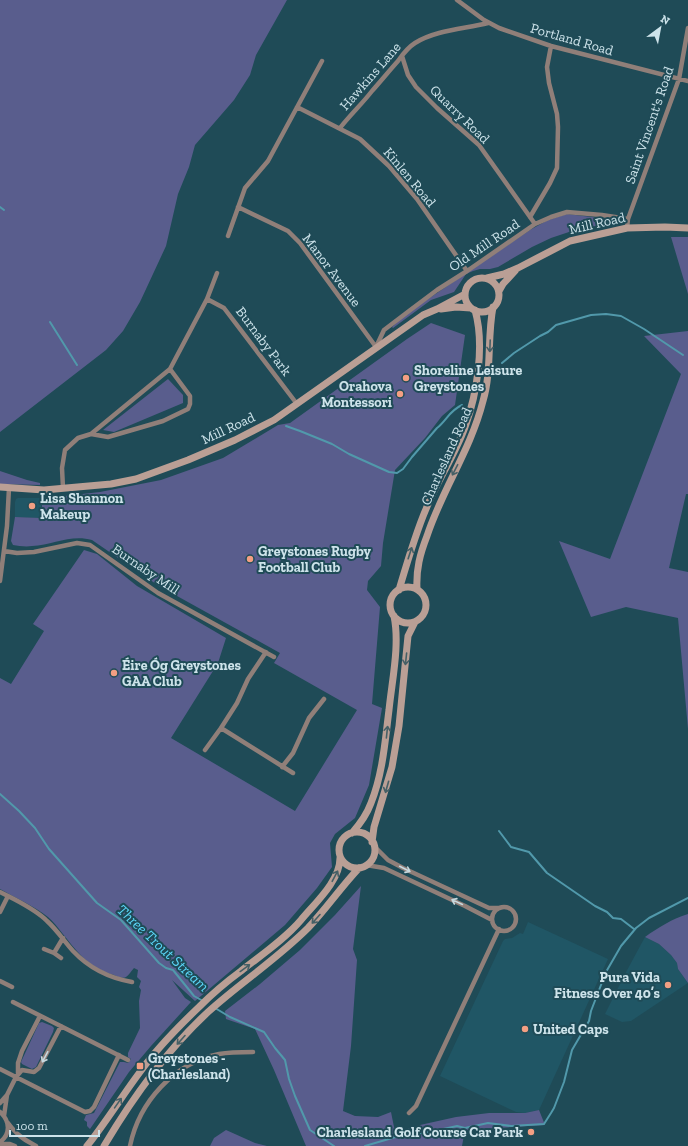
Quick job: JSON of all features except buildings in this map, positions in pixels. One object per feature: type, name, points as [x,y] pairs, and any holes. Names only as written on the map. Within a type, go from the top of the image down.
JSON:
[{"type":"main road","name":"Mill Road","points":[[487,278],[504,274],[518,268],[570,241],[627,228],[688,228]]},
{"type":"main road","name":"Mill Road","points":[[499,291],[503,284],[518,268]]},
{"type":"main road","points":[[478,278],[487,278],[494,282],[499,291],[499,299],[493,308],[483,312],[473,309],[467,303],[465,294],[466,288],[470,282],[478,278]]},
{"type":"main road","name":"Mill Road","points":[[0,487],[44,490],[111,484],[136,479],[188,460],[235,440],[274,420],[423,315],[465,294]]},
{"type":"main road","name":"Mill Road","points":[[437,309],[456,307],[473,309]]},
{"type":"main road","name":"Charlesland Road","points":[[417,589],[417,568],[433,516],[467,446],[484,400],[488,372],[493,308]]},
{"type":"main road","name":"Charlesland Road","points":[[399,590],[421,520],[433,492],[465,428],[473,400],[477,380],[479,351],[478,320],[473,309]]},
{"type":"main road","points":[[104,1146],[126,1110],[164,1058],[208,1012],[272,961],[308,928],[359,868],[366,865],[373,858],[374,827],[392,767],[399,726],[408,636],[415,622],[424,614],[426,605],[424,597],[417,589],[409,587],[395,592],[391,600],[390,608],[394,616],[397,629],[386,740],[379,777],[371,803],[363,820],[352,833]]},
{"type":"main road","points":[[394,616],[405,622],[415,622]]},
{"type":"main road","points":[[87,1146],[153,1055],[199,1006],[239,972],[268,951],[297,925],[323,894],[335,877],[340,866],[340,843],[347,835],[352,833],[364,834],[373,844]]},
{"type":"main road","points":[[340,858],[347,865],[359,868]]},
{"type":"street","name":"Portland Road","points":[[457,0],[488,23],[499,28],[551,46],[688,81]]},
{"type":"street","name":"Hawkins Lane","points":[[340,128],[405,51],[415,43],[445,31],[488,23]]},
{"type":"street","name":"Saint Vincent's Road","points":[[627,228],[628,219],[680,79],[688,28]]},
{"type":"street","points":[[530,217],[550,184],[557,168],[557,114],[549,83],[547,67],[551,46]]},
{"type":"street","name":"Quarry Road","points":[[402,56],[408,75],[416,87],[437,108],[480,145],[535,224]]},
{"type":"street","points":[[228,236],[244,188],[268,161],[322,61]]},
{"type":"street","name":"Kinlen Road","points":[[297,107],[360,138],[390,166],[417,199],[467,271]]},
{"type":"street","name":"Manor Avenue","points":[[238,206],[288,231],[300,242],[376,347]]},
{"type":"street","name":"Old Mill Road","points":[[376,347],[384,330],[437,290],[535,224],[567,212],[628,219]]},
{"type":"street","points":[[63,488],[62,468],[65,450],[78,438],[91,434],[170,369],[207,299],[217,273]]},
{"type":"street","name":"Burnaby Park","points":[[207,299],[224,308],[297,404]]},
{"type":"street","points":[[91,434],[108,437],[163,421],[188,409],[190,404],[190,396],[170,369]]},
{"type":"street","points":[[0,581],[7,526],[9,488]]},
{"type":"street","name":"Burnaby Mill","points":[[4,551],[17,553],[34,552],[77,543],[90,545],[158,593],[274,657]]},
{"type":"street","points":[[205,750],[237,703],[248,679],[266,652]]},
{"type":"street","points":[[282,766],[293,753],[309,718],[324,699]]},
{"type":"street","points":[[221,728],[293,773]]},
{"type":"street","points":[[373,844],[388,860],[403,868],[489,908],[504,907],[511,910],[515,916],[515,920],[510,929],[499,930],[494,926],[492,920],[494,912],[500,908]]},
{"type":"street","points":[[366,865],[384,868],[492,920]]},
{"type":"street","points":[[0,892],[32,909],[47,920],[73,951],[99,972],[118,980],[132,982]]},
{"type":"street","points":[[0,912],[8,896]]},
{"type":"street","points":[[409,1113],[416,1106],[499,930]]},
{"type":"street","points":[[54,953],[63,938]]},
{"type":"street","points":[[44,949],[54,953],[60,958]]},
{"type":"street","points":[[0,981],[12,987]]},
{"type":"street","points":[[13,1002],[128,1060]]},
{"type":"street","points":[[17,1075],[18,1063],[22,1051],[40,1016]]},
{"type":"street","points":[[0,1103],[7,1095],[17,1075],[22,1070],[34,1072],[39,1068],[61,1026]]},
{"type":"street","points":[[130,1146],[143,1111],[164,1084],[180,1070],[218,1054],[253,1052]]},
{"type":"street","points":[[0,1069],[17,1075],[85,1112],[90,1111],[94,1107],[120,1055]]},
{"type":"street","points":[[4,1116],[7,1095]]},
{"type":"street","points":[[0,1112],[16,1133],[36,1146]]},
{"type":"street","points":[[0,1143],[5,1138],[7,1133],[8,1122]]},
{"type":"street","points":[[0,1143],[15,1146]]},
{"type":"shaded area","points":[[0,0],[287,0],[256,55],[250,75],[234,100],[195,145],[189,167],[178,194],[166,246],[140,302],[123,331],[106,350],[0,432]]},
{"type":"shaded area","points":[[567,214],[616,220],[614,222],[572,231],[551,238],[532,247],[498,267],[480,269],[466,274],[454,292],[431,300],[393,328],[392,327],[406,314],[530,230],[548,220]]},
{"type":"shaded area","points":[[671,237],[688,237],[688,294]]},
{"type":"shaded area","points":[[431,323],[465,335],[455,405],[442,416],[425,438],[395,470],[383,543],[381,566],[368,581],[367,590],[380,607],[372,704],[382,708],[369,785],[355,818],[335,834],[330,843],[332,867],[317,888],[285,925],[195,1001],[172,980],[185,998],[191,1002],[129,1072],[90,1129],[87,1126],[87,1122],[84,1120],[86,1115],[94,1113],[120,1062],[128,1063],[131,1059],[128,1057],[128,1053],[140,1028],[139,1001],[141,990],[139,987],[141,981],[137,977],[138,970],[134,968],[127,976],[122,978],[93,966],[72,946],[48,917],[0,889],[0,678],[11,684],[44,631],[33,624],[84,550],[97,554],[137,586],[226,638],[218,663],[171,738],[295,811],[357,710],[274,663],[280,653],[159,586],[92,540],[77,538],[40,545],[13,545],[11,541],[15,517],[42,518],[42,498],[100,492],[161,480],[223,458],[278,425],[290,423]]},
{"type":"shaded area","points":[[688,331],[688,494],[686,494],[669,568],[688,572],[688,729],[678,618],[626,607],[591,617],[559,541],[610,559],[681,374],[644,336]]},
{"type":"shaded area","points":[[168,379],[183,395],[183,403],[114,432],[103,430]]},
{"type":"shaded area","points":[[0,471],[40,483],[40,485],[0,484]]},
{"type":"shaded area","points":[[18,498],[42,498],[42,518],[15,517],[15,502]]},
{"type":"shaded area","points":[[361,886],[353,949],[357,960],[351,1046],[343,1111],[355,1116],[378,1117],[391,1112],[394,1127],[406,1129],[456,1117],[489,1113],[525,1113],[539,1110],[545,1125],[465,1130],[462,1146],[306,1146],[255,1029],[226,1019],[225,1011],[300,950]]},
{"type":"shaded area","points":[[688,914],[688,983],[678,969],[677,963],[671,955],[659,944],[645,937],[676,918]]},
{"type":"shaded area","points":[[528,922],[608,959],[539,1110],[525,1113],[516,1112],[440,1076],[503,941],[520,933],[523,934]]},
{"type":"shaded area","points":[[645,937],[659,944],[671,955],[677,963],[678,969],[688,983],[631,1021],[622,1022],[605,1014]]},
{"type":"shaded area","points":[[42,1022],[54,1028],[36,1067],[32,1069],[21,1062],[39,1023]]},
{"type":"shaded area","points":[[226,1130],[255,1143],[267,1146],[210,1146],[214,1138]]},
{"type":"waterway","points":[[0,207],[4,210]]},
{"type":"waterway","points":[[502,363],[514,353],[548,332],[556,325],[591,315],[606,314],[621,316],[644,329],[683,355]]},
{"type":"waterway","points":[[50,322],[77,365]]},
{"type":"waterway","points":[[286,426],[332,444],[349,454],[389,472],[397,473],[403,469],[451,413],[462,405]]},
{"type":"waterway","name":"Three Trout Stream","points":[[0,794],[35,828],[49,849],[97,903],[121,920],[159,963],[166,968],[173,970],[194,996],[203,1001]]},
{"type":"waterway","points":[[499,831],[511,847],[529,852],[547,873],[595,906],[607,912],[613,918],[621,919],[634,929]]},
{"type":"waterway","name":"Three Trout Stream","points":[[365,1146],[399,1136],[430,1132],[457,1126],[465,1128],[488,1123],[511,1126],[544,1124],[554,1108],[564,1082],[572,1050],[589,1021],[591,1011],[606,972],[621,946],[636,928],[649,918],[688,898]]},
{"type":"waterway","name":"Three Trout Stream","points":[[215,1008],[230,1017],[264,1032],[285,1060],[289,1079],[295,1096],[310,1130],[334,1146]]},
{"type":"place","name":"Shoreline Leisure Greystones","points":[[406,378]]},
{"type":"place","name":"Orahova Montessori","points":[[400,394]]},
{"type":"place","name":"Lisa Shannon Makeup","points":[[32,506]]},
{"type":"place","name":"Greystones Rugby Football Club","points":[[250,559]]},
{"type":"place","name":"Éire Óg Greystones GAA Club","points":[[114,673]]},
{"type":"place","name":"Pura Vida Fitness Over 40’s","points":[[668,985]]},
{"type":"place","name":"United Caps","points":[[525,1029]]},
{"type":"place","name":"Greystones - (Charlesland)","points":[[140,1066]]},
{"type":"place","name":"Charlesland Golf Course Car Park","points":[[531,1132]]}]
